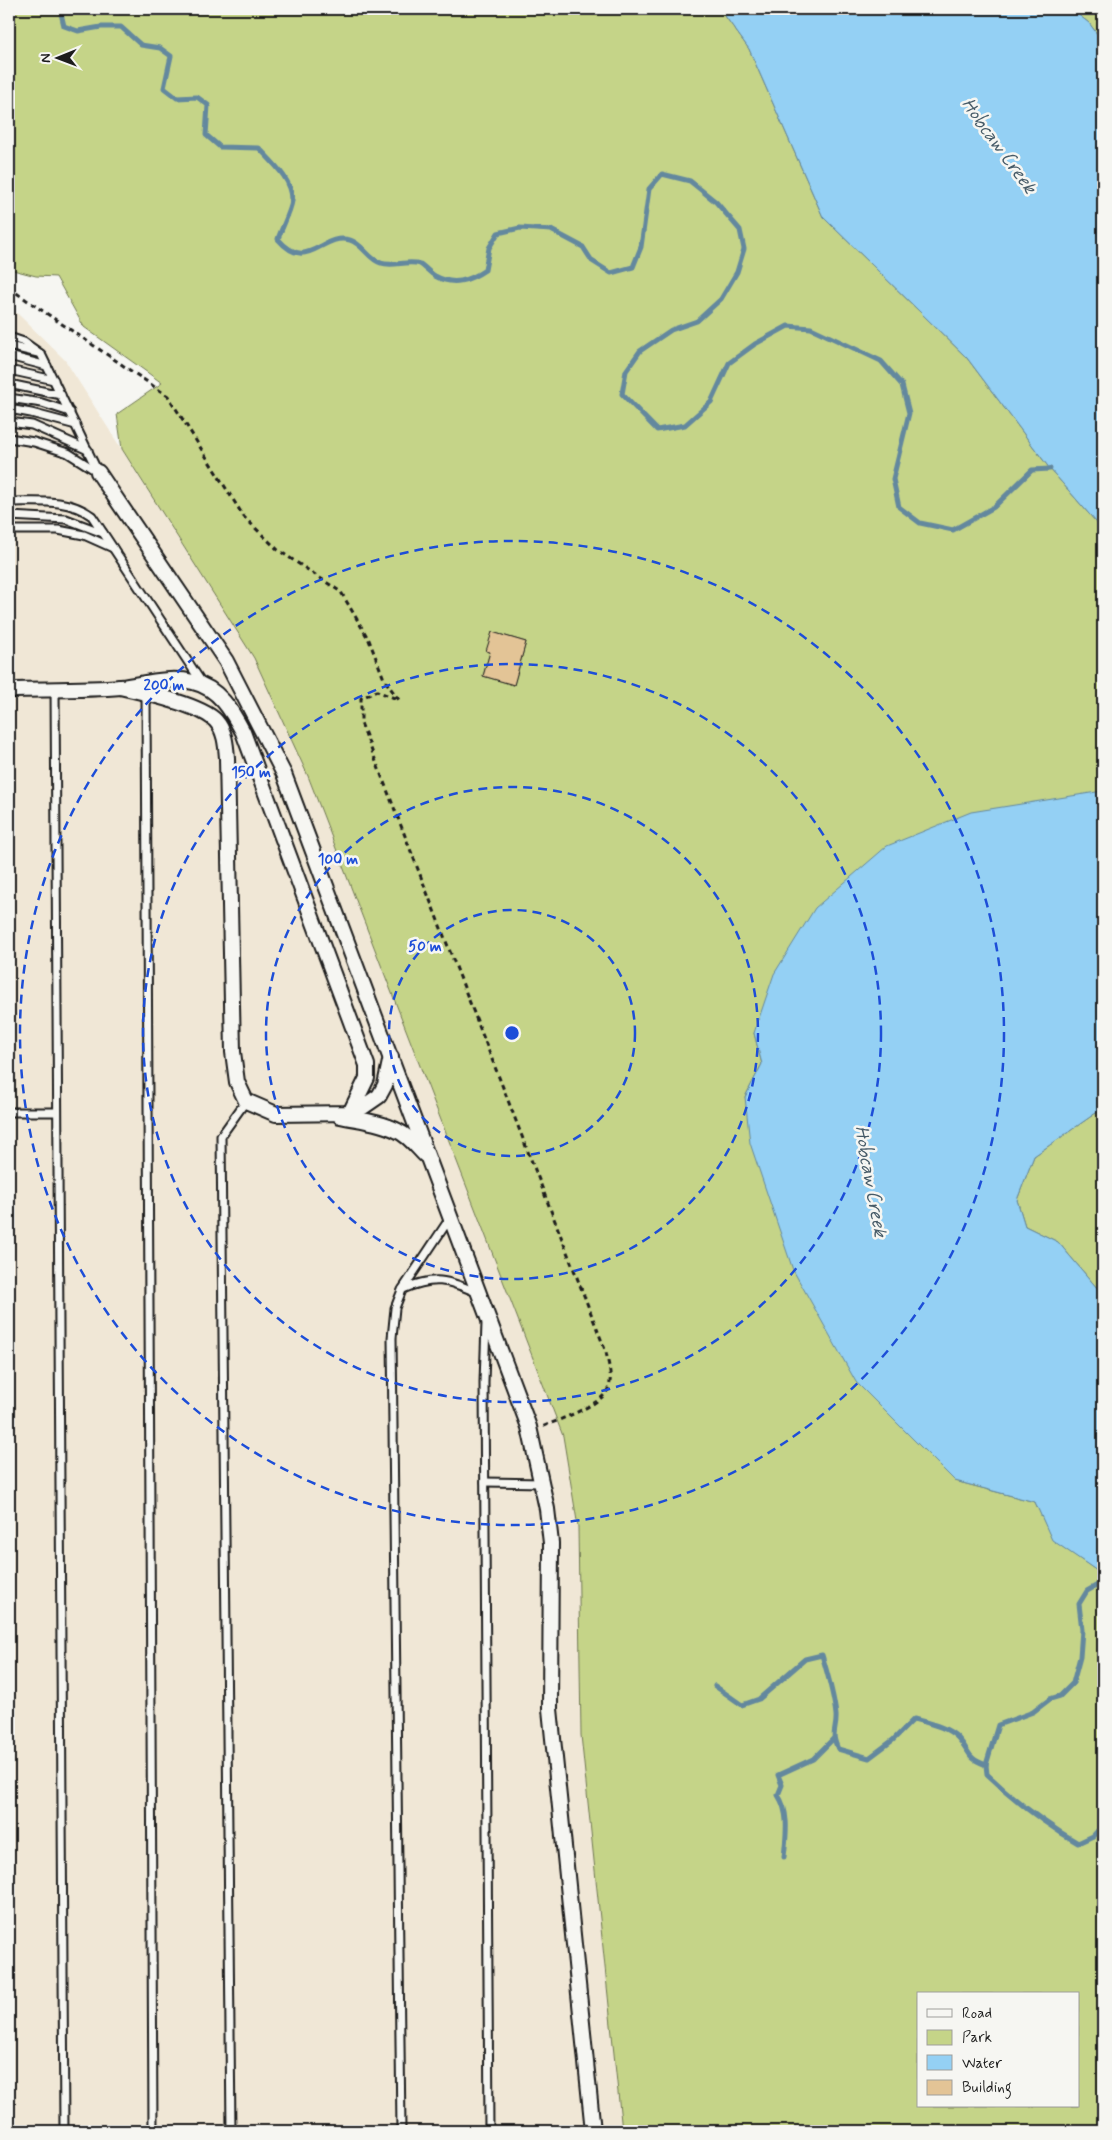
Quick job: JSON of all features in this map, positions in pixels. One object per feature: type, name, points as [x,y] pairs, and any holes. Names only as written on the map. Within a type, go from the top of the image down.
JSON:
[{"type":"street","points":[[98,472],[226,661],[284,774],[530,1432],[547,1509],[551,1543],[551,1718],[593,2131]]},
{"type":"street","points":[[9,690],[120,687],[168,680],[194,682],[217,693],[230,708],[243,732],[367,1065],[367,1078],[350,1114]]},
{"type":"street","points":[[120,687],[186,704],[216,720],[225,738],[233,1052],[237,1082],[246,1101],[276,1114],[350,1114],[363,1108],[379,1096],[385,1085],[391,1057]]},
{"type":"street","points":[[326,1113],[382,1125],[399,1131],[429,1159]]},
{"type":"lane","points":[[9,337],[24,342],[41,354],[98,472]]},
{"type":"lane","points":[[9,346],[41,354]]},
{"type":"lane","points":[[9,356],[47,366]]},
{"type":"lane","points":[[9,370],[54,380]]},
{"type":"lane","points":[[9,384],[61,395]]},
{"type":"lane","points":[[9,398],[42,403],[70,412]]},
{"type":"lane","points":[[9,409],[76,426]]},
{"type":"lane","points":[[9,422],[32,425],[88,450]]},
{"type":"lane","points":[[9,438],[34,442],[68,453],[98,472]]},
{"type":"lane","points":[[9,502],[61,502],[81,507],[92,516],[205,688]]},
{"type":"lane","points":[[9,516],[66,519],[104,533]]},
{"type":"lane","points":[[9,530],[58,530],[84,534],[113,548]]},
{"type":"lane","points":[[55,688],[64,2131]]},
{"type":"lane","points":[[146,693],[153,2131]]},
{"type":"lane","points":[[231,2131],[221,1136],[246,1101]]},
{"type":"lane","points":[[9,1112],[58,1112]]},
{"type":"lane","points":[[401,2131],[392,1338],[395,1308],[402,1290],[450,1217]]},
{"type":"lane","points":[[402,1290],[423,1281],[441,1281],[459,1284],[478,1293]]},
{"type":"lane","points":[[486,1313],[485,1482],[489,2131]]},
{"type":"lane","points":[[485,1482],[541,1483]]},
{"type":"path","points":[[9,288],[168,396],[244,517],[278,550],[341,592],[369,640],[384,679],[398,700],[377,692],[361,698],[361,723],[602,1343],[611,1374],[607,1392],[587,1408],[530,1432]]},
{"type":"shaded area","points":[[9,308],[18,314],[65,360],[254,658],[308,776],[563,1436],[578,1527],[581,1735],[622,2131],[9,2131]]},
{"type":"green space","points":[[9,9],[720,9],[749,49],[823,217],[967,358],[1050,469],[1103,530],[1103,791],[1097,793],[754,1033],[762,1064],[745,1097],[955,1481],[1035,1502],[1053,1540],[1103,1575],[1103,2131],[622,2131],[581,1735],[578,1527],[563,1436],[308,776],[254,658],[122,449],[117,414],[162,383],[84,327],[56,277],[36,276],[9,269]],"holes":[[[492,632],[526,642],[514,685],[483,676],[490,652]]]},
{"type":"green space","points":[[1071,9],[1103,9],[1103,42],[1089,23]]},
{"type":"green space","points":[[1103,1108],[1103,1295],[1058,1242],[1025,1226],[1017,1200],[1034,1156]]},
{"type":"water","name":"Hobcaw Creek","points":[[720,9],[1071,9],[1089,23],[1103,42],[1103,530],[1050,469],[967,358],[823,217],[749,49]]},
{"type":"water","name":"Hobcaw Creek","points":[[1103,791],[1103,1108],[1034,1156],[1017,1200],[1025,1226],[1058,1242],[1103,1295],[1103,1575],[1052,1540],[1035,1502],[955,1481],[856,1382],[793,1270],[750,1143],[745,1097],[762,1064],[754,1033],[774,974],[815,908],[887,846],[971,812]]},
{"type":"building","points":[[492,632],[526,642],[514,685],[483,676],[490,652],[486,651]]},
{"type":"waterway","points":[[60,9],[64,26],[78,31],[101,27],[121,27],[141,45],[160,48],[171,56],[164,88],[177,98],[197,97],[208,105],[206,135],[220,147],[259,148],[285,179],[289,186],[292,201],[278,239],[289,249],[298,253],[306,253],[331,241],[340,239],[350,240],[358,244],[373,259],[381,263],[420,264],[433,275],[442,279],[461,281],[485,270],[489,248],[498,233],[520,228],[551,230],[583,247],[592,261],[611,273],[633,267],[641,247],[649,189],[662,174],[690,181],[716,202],[740,230],[744,249],[737,272],[721,299],[697,321],[671,330],[640,351],[626,371],[622,394],[657,430],[685,425],[711,402],[729,363],[755,344],[788,326],[811,328],[881,361],[902,385],[909,413],[893,479],[899,507],[920,523],[953,530],[994,507],[1032,470],[1050,469]]},
{"type":"waterway","points":[[1103,1582],[1087,1591],[1079,1604],[1082,1630],[1080,1657],[1073,1683],[1060,1696],[1050,1699],[1033,1712],[998,1725],[986,1765],[987,1774],[1008,1794],[1042,1820],[1078,1843],[1093,1836],[1103,1825]]},
{"type":"waterway","points":[[715,1686],[742,1705],[759,1699],[805,1659],[822,1655],[834,1700],[836,1715],[834,1735],[838,1749],[869,1758],[893,1740],[914,1719],[937,1726],[954,1734],[975,1760],[986,1765]]},
{"type":"waterway","points":[[784,1857],[786,1817],[778,1795],[782,1785],[778,1775],[813,1759],[833,1739]]}]
